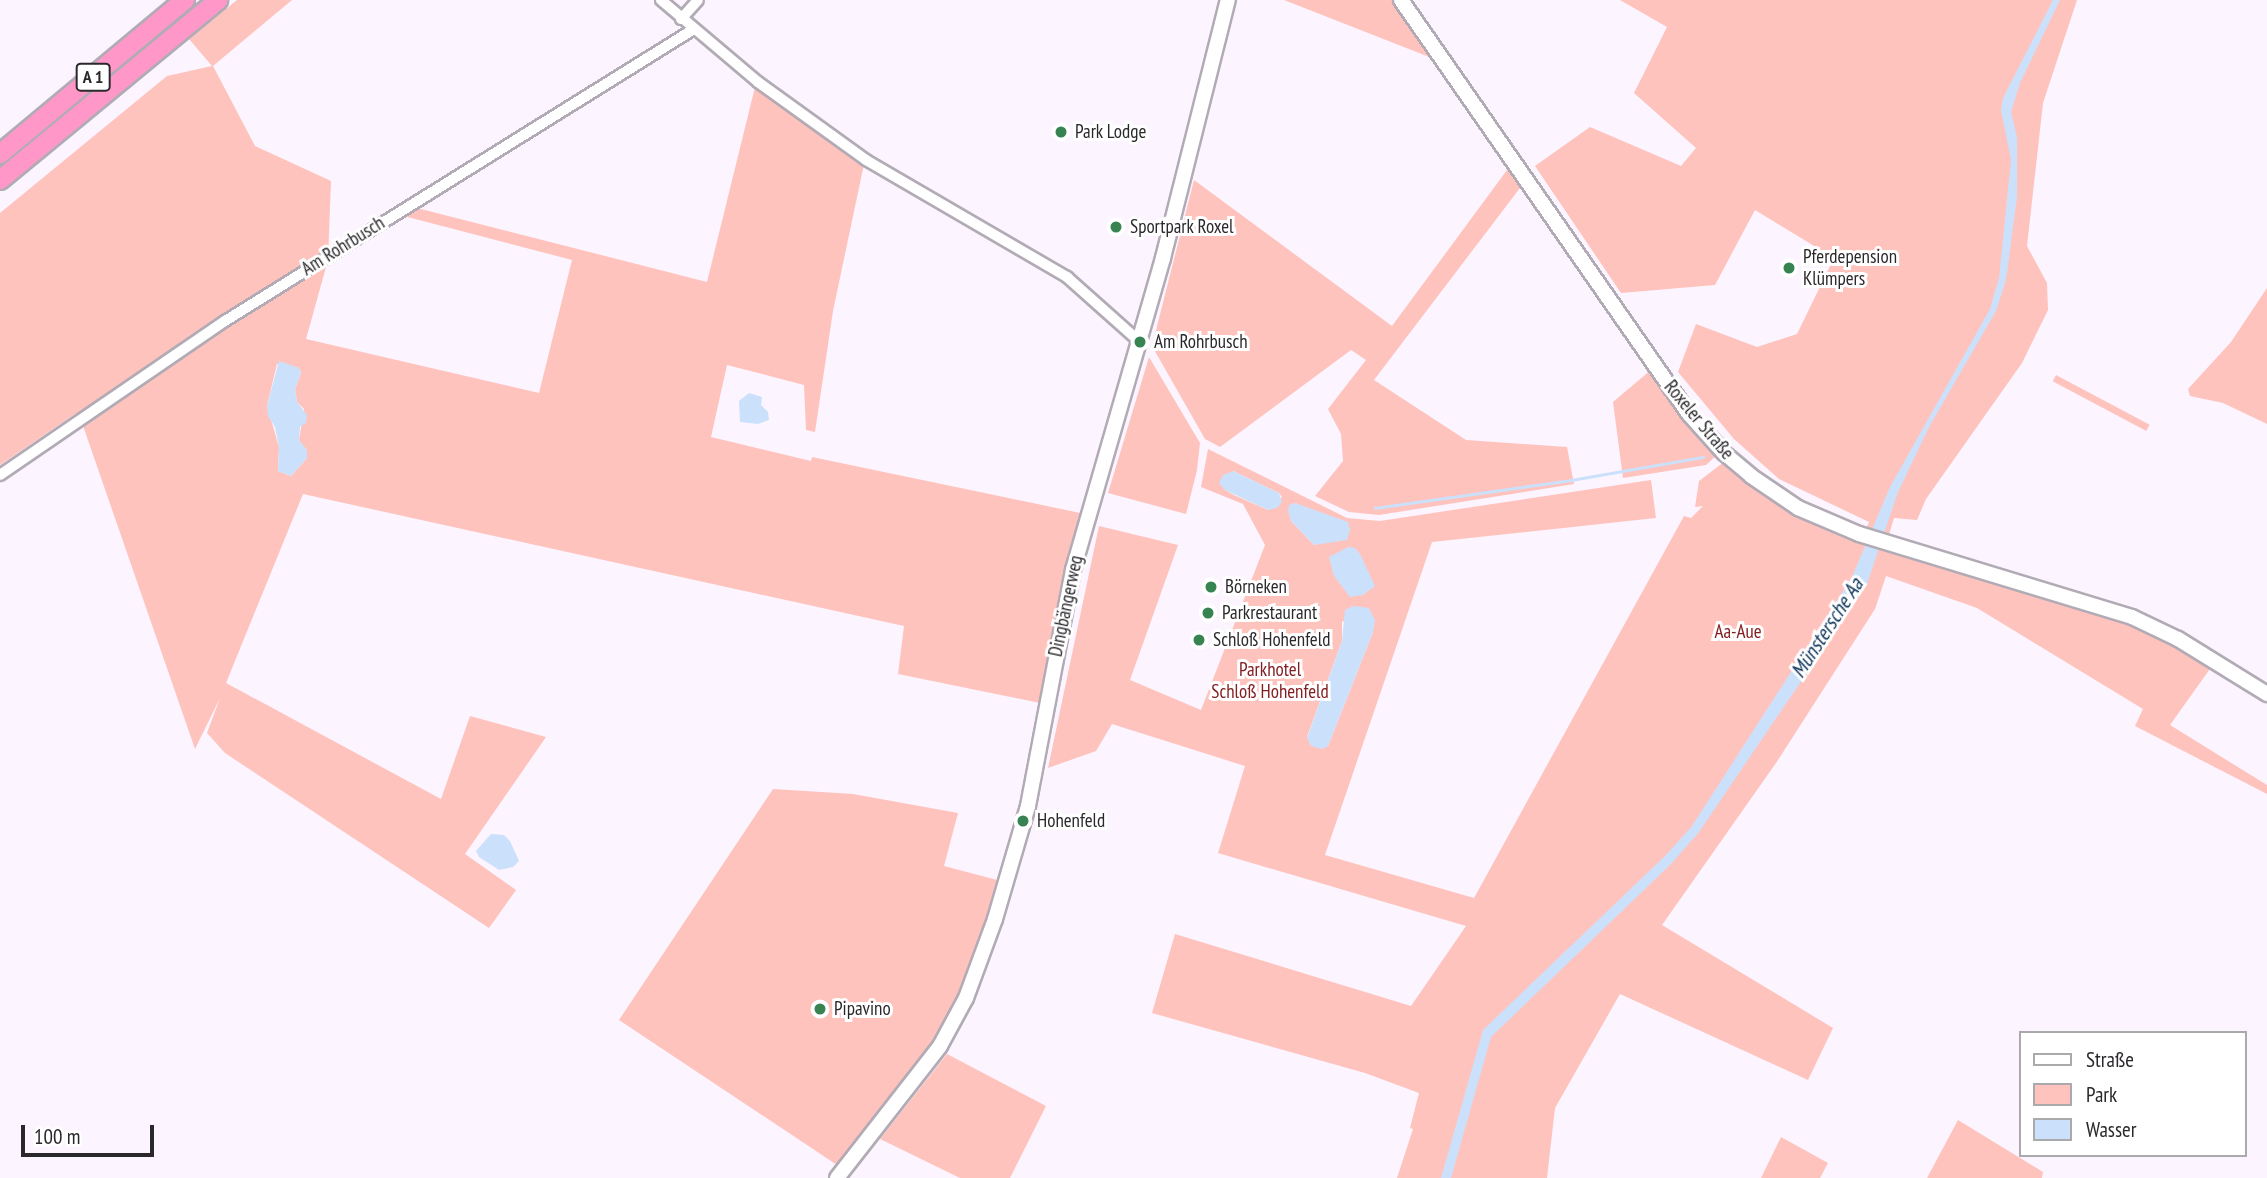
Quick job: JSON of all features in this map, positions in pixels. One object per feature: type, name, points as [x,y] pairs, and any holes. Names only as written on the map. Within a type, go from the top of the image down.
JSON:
[{"type":"highway","name":"A 1","points":[[0,154],[185,0]]},
{"type":"highway","name":"A 1","points":[[0,180],[218,0]]},
{"type":"main road","name":"Dingbängerweg","points":[[837,1178],[940,1046],[966,998],[991,931],[1028,806],[1073,570],[1140,342],[1228,0]]},
{"type":"main road","name":"Roxeler Straße","points":[[1401,0],[1659,372],[1705,433],[1733,461],[1769,490],[1798,508],[1859,534],[2132,617],[2178,639],[2267,694]]},
{"type":"street","points":[[661,0],[758,82],[866,160],[1067,277],[1140,342]]},
{"type":"street","points":[[681,19],[698,0]]},
{"type":"street","name":"Am Rohrbusch","points":[[0,475],[225,321],[694,29]]},
{"type":"green space","points":[[237,0],[292,0],[213,66],[255,146],[331,181],[328,260],[306,339],[539,393],[572,260],[400,215],[413,207],[707,282],[755,87],[864,164],[833,311],[815,432],[806,430],[804,385],[727,365],[711,437],[811,461],[812,457],[1085,514],[1045,704],[898,674],[904,626],[303,494],[226,683],[441,799],[470,716],[546,737],[465,854],[516,890],[489,928],[225,753],[207,733],[220,698],[195,749],[81,420],[75,414],[0,465],[0,213],[167,76],[212,66],[189,39]],"holes":[[[277,364],[299,368],[301,373],[295,389],[297,402],[304,409],[299,440],[307,458],[291,476],[278,471],[279,447],[267,406]]]},
{"type":"green space","points":[[1284,0],[1394,0],[1437,60]]},
{"type":"green space","points":[[1620,0],[2077,0],[2043,103],[2027,246],[2047,283],[2048,310],[2022,363],[1926,499],[1917,520],[1894,518],[1885,548],[2157,633],[2212,666],[2170,725],[2267,785],[2267,794],[2135,726],[2143,709],[1977,608],[1886,576],[1875,609],[1776,763],[1662,925],[1833,1028],[1808,1080],[1620,994],[1555,1108],[1547,1178],[1397,1178],[1413,1129],[1410,1128],[1419,1093],[1365,1073],[1152,1013],[1175,934],[1411,1006],[1466,926],[1218,853],[1245,766],[1112,724],[1096,751],[1048,768],[1099,526],[1178,545],[1130,680],[1201,710],[1265,545],[1243,504],[1201,487],[1208,449],[1347,518],[1380,521],[1651,480],[1656,518],[1432,542],[1325,855],[1474,898],[1684,516],[1691,518],[1703,506],[1695,507],[1699,481],[1724,462],[1862,540],[1869,522],[1779,479],[1734,439],[1678,372],[1696,324],[1757,347],[1797,334],[1834,258],[1755,210],[1715,285],[1621,293],[1535,166],[1590,127],[1681,166],[1696,148],[1634,93],[1667,27]],"holes":[[[1233,471],[1279,493],[1282,497],[1268,510],[1234,495],[1225,490]],[[1311,510],[1347,522],[1350,530],[1314,545],[1291,521]],[[1342,621],[1373,632],[1328,746],[1307,737],[1342,641]]]},
{"type":"green space","points":[[1510,166],[1523,184],[1374,380],[1466,440],[1567,447],[1574,484],[1379,515],[1349,512],[1315,496],[1343,461],[1341,434],[1328,409],[1366,360],[1351,350],[1220,447],[1205,439],[1152,346],[1194,180],[1392,326]]},
{"type":"green space","points":[[2267,288],[2267,424],[2223,403],[2190,396],[2188,389],[2231,342]]},
{"type":"green space","points":[[1149,357],[1200,443],[1197,470],[1186,514],[1108,493]]},
{"type":"green space","points":[[1652,369],[1718,454],[1706,465],[1623,478],[1613,402]]},
{"type":"green space","points":[[2056,375],[2150,425],[2146,431],[2053,381]]},
{"type":"green space","points":[[773,789],[853,794],[958,813],[944,866],[1001,881],[964,995],[934,1042],[840,1167],[619,1020]]},
{"type":"green space","points":[[947,1054],[1046,1106],[1010,1178],[960,1178],[880,1139]]},
{"type":"green space","points":[[1958,1120],[2043,1172],[2042,1178],[1927,1178]]},
{"type":"green space","points":[[1781,1137],[1828,1163],[1820,1178],[1761,1178]]},
{"type":"water","name":"Münstersche Aa","points":[[2053,0],[2060,0],[2020,83],[2011,112],[2017,137],[2017,197],[2006,280],[1996,311],[1929,427],[1898,492],[1867,584],[1699,832],[1672,863],[1491,1037],[1451,1178],[1441,1178],[1483,1030],[1665,856],[1692,826],[1852,577],[1890,487],[1990,309],[1999,278],[2011,160],[2001,110],[2003,98]]},
{"type":"water","points":[[279,361],[299,368],[301,373],[295,389],[297,402],[307,415],[306,423],[300,427],[299,440],[307,450],[307,458],[291,476],[278,471],[279,447],[275,427],[268,416],[267,406]]},
{"type":"water","points":[[749,393],[762,397],[761,405],[768,412],[769,420],[758,424],[740,422],[739,401]]},
{"type":"water","points":[[1233,471],[1279,493],[1282,502],[1277,508],[1268,510],[1225,490],[1219,483],[1223,475]]},
{"type":"water","points":[[1295,503],[1348,522],[1350,530],[1347,540],[1314,545],[1291,521],[1289,505]]},
{"type":"water","points":[[1348,547],[1355,548],[1360,554],[1375,586],[1363,595],[1350,597],[1334,576],[1329,557]]},
{"type":"water","points":[[1353,606],[1369,608],[1375,620],[1373,632],[1328,746],[1322,749],[1311,746],[1307,738],[1342,641],[1345,610]]},
{"type":"water","points":[[491,834],[504,835],[510,841],[519,861],[513,867],[499,870],[479,857],[476,851]]},
{"type":"waterway","points":[[1375,508],[1571,480],[1703,457]]},
{"type":"place","name":"Park Lodge","points":[[1061,132]]},
{"type":"place","name":"Sportpark Roxel","points":[[1116,227]]},
{"type":"place","name":"Pferdepension Klümpers","points":[[1789,268]]},
{"type":"place","name":"Am Rohrbusch","points":[[1140,342]]},
{"type":"place","name":"Börneken","points":[[1211,587]]},
{"type":"place","name":"Parkrestaurant","points":[[1208,613]]},
{"type":"place","name":"Schloß Hohenfeld","points":[[1199,640]]},
{"type":"place","name":"Hohenfeld","points":[[1023,821]]},
{"type":"place","name":"Pipavino","points":[[820,1009]]},
{"type":"park label","name":"Aa-Aue","points":[[1738,632]]},
{"type":"park label","name":"Parkhotel Schloß Hohenfeld","points":[[1270,681]]}]
